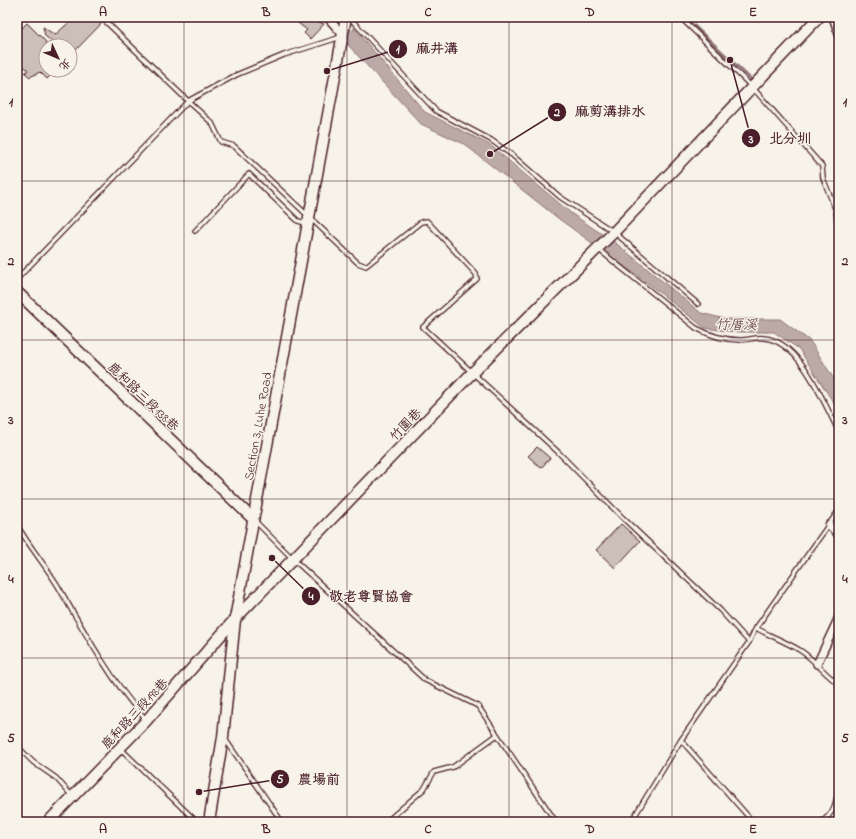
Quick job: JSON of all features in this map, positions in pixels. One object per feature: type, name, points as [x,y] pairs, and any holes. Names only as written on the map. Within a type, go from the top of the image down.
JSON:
[{"type":"street","points":[[327,17],[344,36]]},
{"type":"street","name":"Section 3, Luhe Road","points":[[209,822],[223,736],[235,619],[308,219],[344,36],[346,17]]},
{"type":"street","name":"竹圍巷","points":[[235,619],[472,374],[614,232],[753,88],[819,17]]},
{"type":"street","points":[[833,17],[839,34]]},
{"type":"street","name":"鹿和路三段138巷","points":[[17,292],[253,519]]},
{"type":"street","points":[[830,525],[839,535]]},
{"type":"street","points":[[817,664],[839,617]]},
{"type":"street","name":"鹿和路三段198巷","points":[[48,822],[146,721],[235,619]]},
{"type":"lane","points":[[100,17],[188,102],[212,123],[221,142],[234,146],[308,219],[358,263],[366,266],[421,222],[426,221],[476,274],[477,279],[423,327],[558,452],[623,518],[720,610],[749,642]]},
{"type":"lane","points":[[349,17],[436,111],[491,140],[512,155],[560,197],[585,215],[614,232],[698,304]]},
{"type":"lane","points":[[680,17],[753,88],[822,166],[823,178],[836,211],[839,241]]},
{"type":"lane","points":[[17,279],[188,102],[236,75],[284,55],[344,36]]},
{"type":"lane","points":[[195,231],[249,174],[298,221],[308,219]]},
{"type":"lane","points":[[597,249],[696,328],[708,334],[728,339],[764,338],[778,342],[790,350],[803,365],[839,432]]},
{"type":"lane","points":[[631,822],[680,740],[839,510]]},
{"type":"lane","points":[[253,519],[293,559],[425,680],[478,706],[556,822]]},
{"type":"lane","points":[[17,525],[57,585],[76,620],[134,707],[146,721]]},
{"type":"lane","points":[[756,628],[801,651],[817,664],[829,678],[839,684]]},
{"type":"lane","points":[[386,822],[424,789],[434,772],[453,767],[497,735]]},
{"type":"lane","points":[[223,736],[282,822]]},
{"type":"lane","points":[[680,740],[753,822]]},
{"type":"lane","points":[[17,746],[33,762],[56,778],[73,797]]},
{"type":"lane","points":[[120,748],[197,822]]},
{"type":"lane","points":[[821,822],[832,813],[835,808],[839,786]]},
{"type":"water","name":"竹厝溪","points":[[354,28],[425,112],[490,145],[572,214],[617,244],[701,313],[725,319],[780,319],[810,341],[839,387],[839,411],[799,349],[774,332],[734,332],[705,328],[646,282],[559,219],[464,144],[421,124],[348,45]]},
{"type":"building","points":[[75,17],[98,17],[102,23],[78,48],[78,38],[47,38],[45,36],[43,27],[55,35]]},
{"type":"building","points":[[304,17],[316,17],[314,20],[324,24],[310,39],[304,33],[307,30],[298,23]]},
{"type":"building","points":[[27,23],[42,38],[38,38],[38,73],[30,77],[25,73],[28,70],[17,60],[17,33]]},
{"type":"building","points":[[537,447],[550,458],[541,468],[528,456]]},
{"type":"building","points":[[621,524],[640,541],[615,568],[596,550]]},
{"type":"waterway","points":[[335,17],[359,44]]},
{"type":"waterway","points":[[685,17],[753,81]]},
{"type":"waterway","points":[[609,230],[617,222]]},
{"type":"waterway","points":[[17,817],[23,822]]},
{"type":"place","name":"北分圳","points":[[730,60]]},
{"type":"place","name":"麻井溝","points":[[327,71]]},
{"type":"place","name":"麻剪溝排水","points":[[490,154]]},
{"type":"place","name":"敬老尊賢協會","points":[[272,558]]},
{"type":"place","name":"農場前","points":[[199,792]]}]
